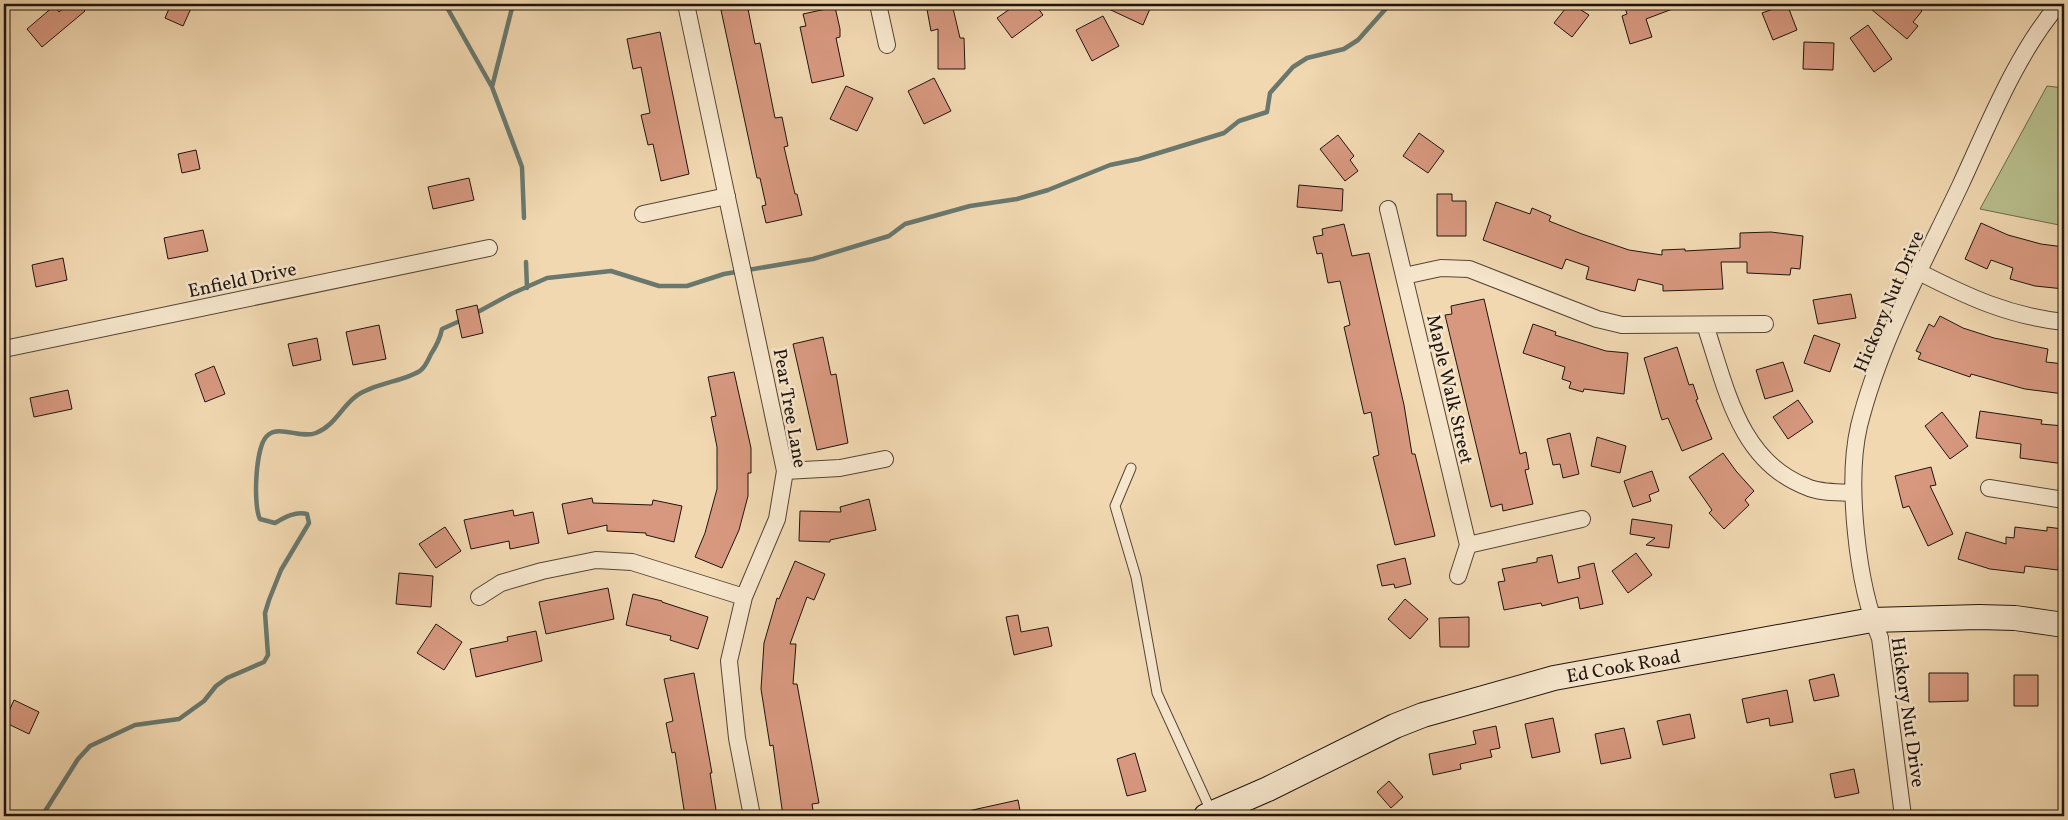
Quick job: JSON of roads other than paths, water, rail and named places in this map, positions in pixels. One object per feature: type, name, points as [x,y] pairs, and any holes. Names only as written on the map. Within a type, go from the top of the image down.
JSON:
[{"type":"street","name":"Pear Tree Lane","points":[[686,4],[785,471],[777,519],[744,597],[729,661],[737,738],[752,816]]},
{"type":"street","points":[[878,4],[888,45]]},
{"type":"street","name":"Hickory Nut Drive","points":[[1903,816],[1880,638],[1872,620],[1857,543],[1852,493],[1859,427],[1888,340],[1919,272],[2008,85],[2049,16],[2059,4]]},
{"type":"street","points":[[643,214],[727,196]]},
{"type":"street","name":"Maple Walk Street","points":[[1388,209],[1468,545]]},
{"type":"street","name":"Enfield Drive","points":[[4,349],[489,248]]},
{"type":"street","points":[[1404,276],[1441,268],[1469,270],[1597,319],[1622,325],[1765,324]]},
{"type":"street","points":[[1919,272],[1964,296],[2014,314],[2064,322]]},
{"type":"street","points":[[1705,325],[1737,421],[1757,452],[1785,476],[1807,488],[1852,493]]},
{"type":"street","points":[[785,471],[840,468],[885,459]]},
{"type":"street","points":[[1990,488],[2064,500]]},
{"type":"street","points":[[1458,576],[1468,545],[1582,519]]},
{"type":"street","points":[[479,598],[501,583],[542,571],[596,560],[632,562],[744,597]]},
{"type":"street","name":"Ed Cook Road","points":[[1209,815],[1268,789],[1395,726],[1423,715],[1502,691],[1554,678],[1872,620],[1979,617],[2015,618],[2064,625]]},
{"type":"lane","points":[[1131,468],[1115,506],[1136,577],[1157,693],[1209,815]]},
{"type":"waterway","points":[[445,4],[492,87],[522,167],[524,218]]},
{"type":"waterway","points":[[492,87],[513,4]]},
{"type":"waterway","points":[[474,314],[511,294],[547,278],[611,271],[659,286],[687,286],[724,274],[813,259],[889,236],[905,224],[970,206],[1017,199],[1048,190],[1110,165],[1139,159],[1224,133],[1239,121],[1267,112],[1270,93],[1293,67],[1307,58],[1344,49],[1358,40],[1390,4]]},
{"type":"waterway","points":[[526,262],[527,288]]},
{"type":"waterway","points":[[42,816],[78,759],[90,746],[135,725],[179,719],[204,701],[216,686],[227,678],[264,662],[268,655],[265,613],[269,600],[281,570],[309,523],[307,514],[303,513],[291,515],[275,523],[260,519],[256,502],[256,476],[260,450],[268,435],[278,431],[310,434],[322,430],[355,397],[370,389],[408,377],[421,370],[437,345],[442,329],[462,320]]}]
